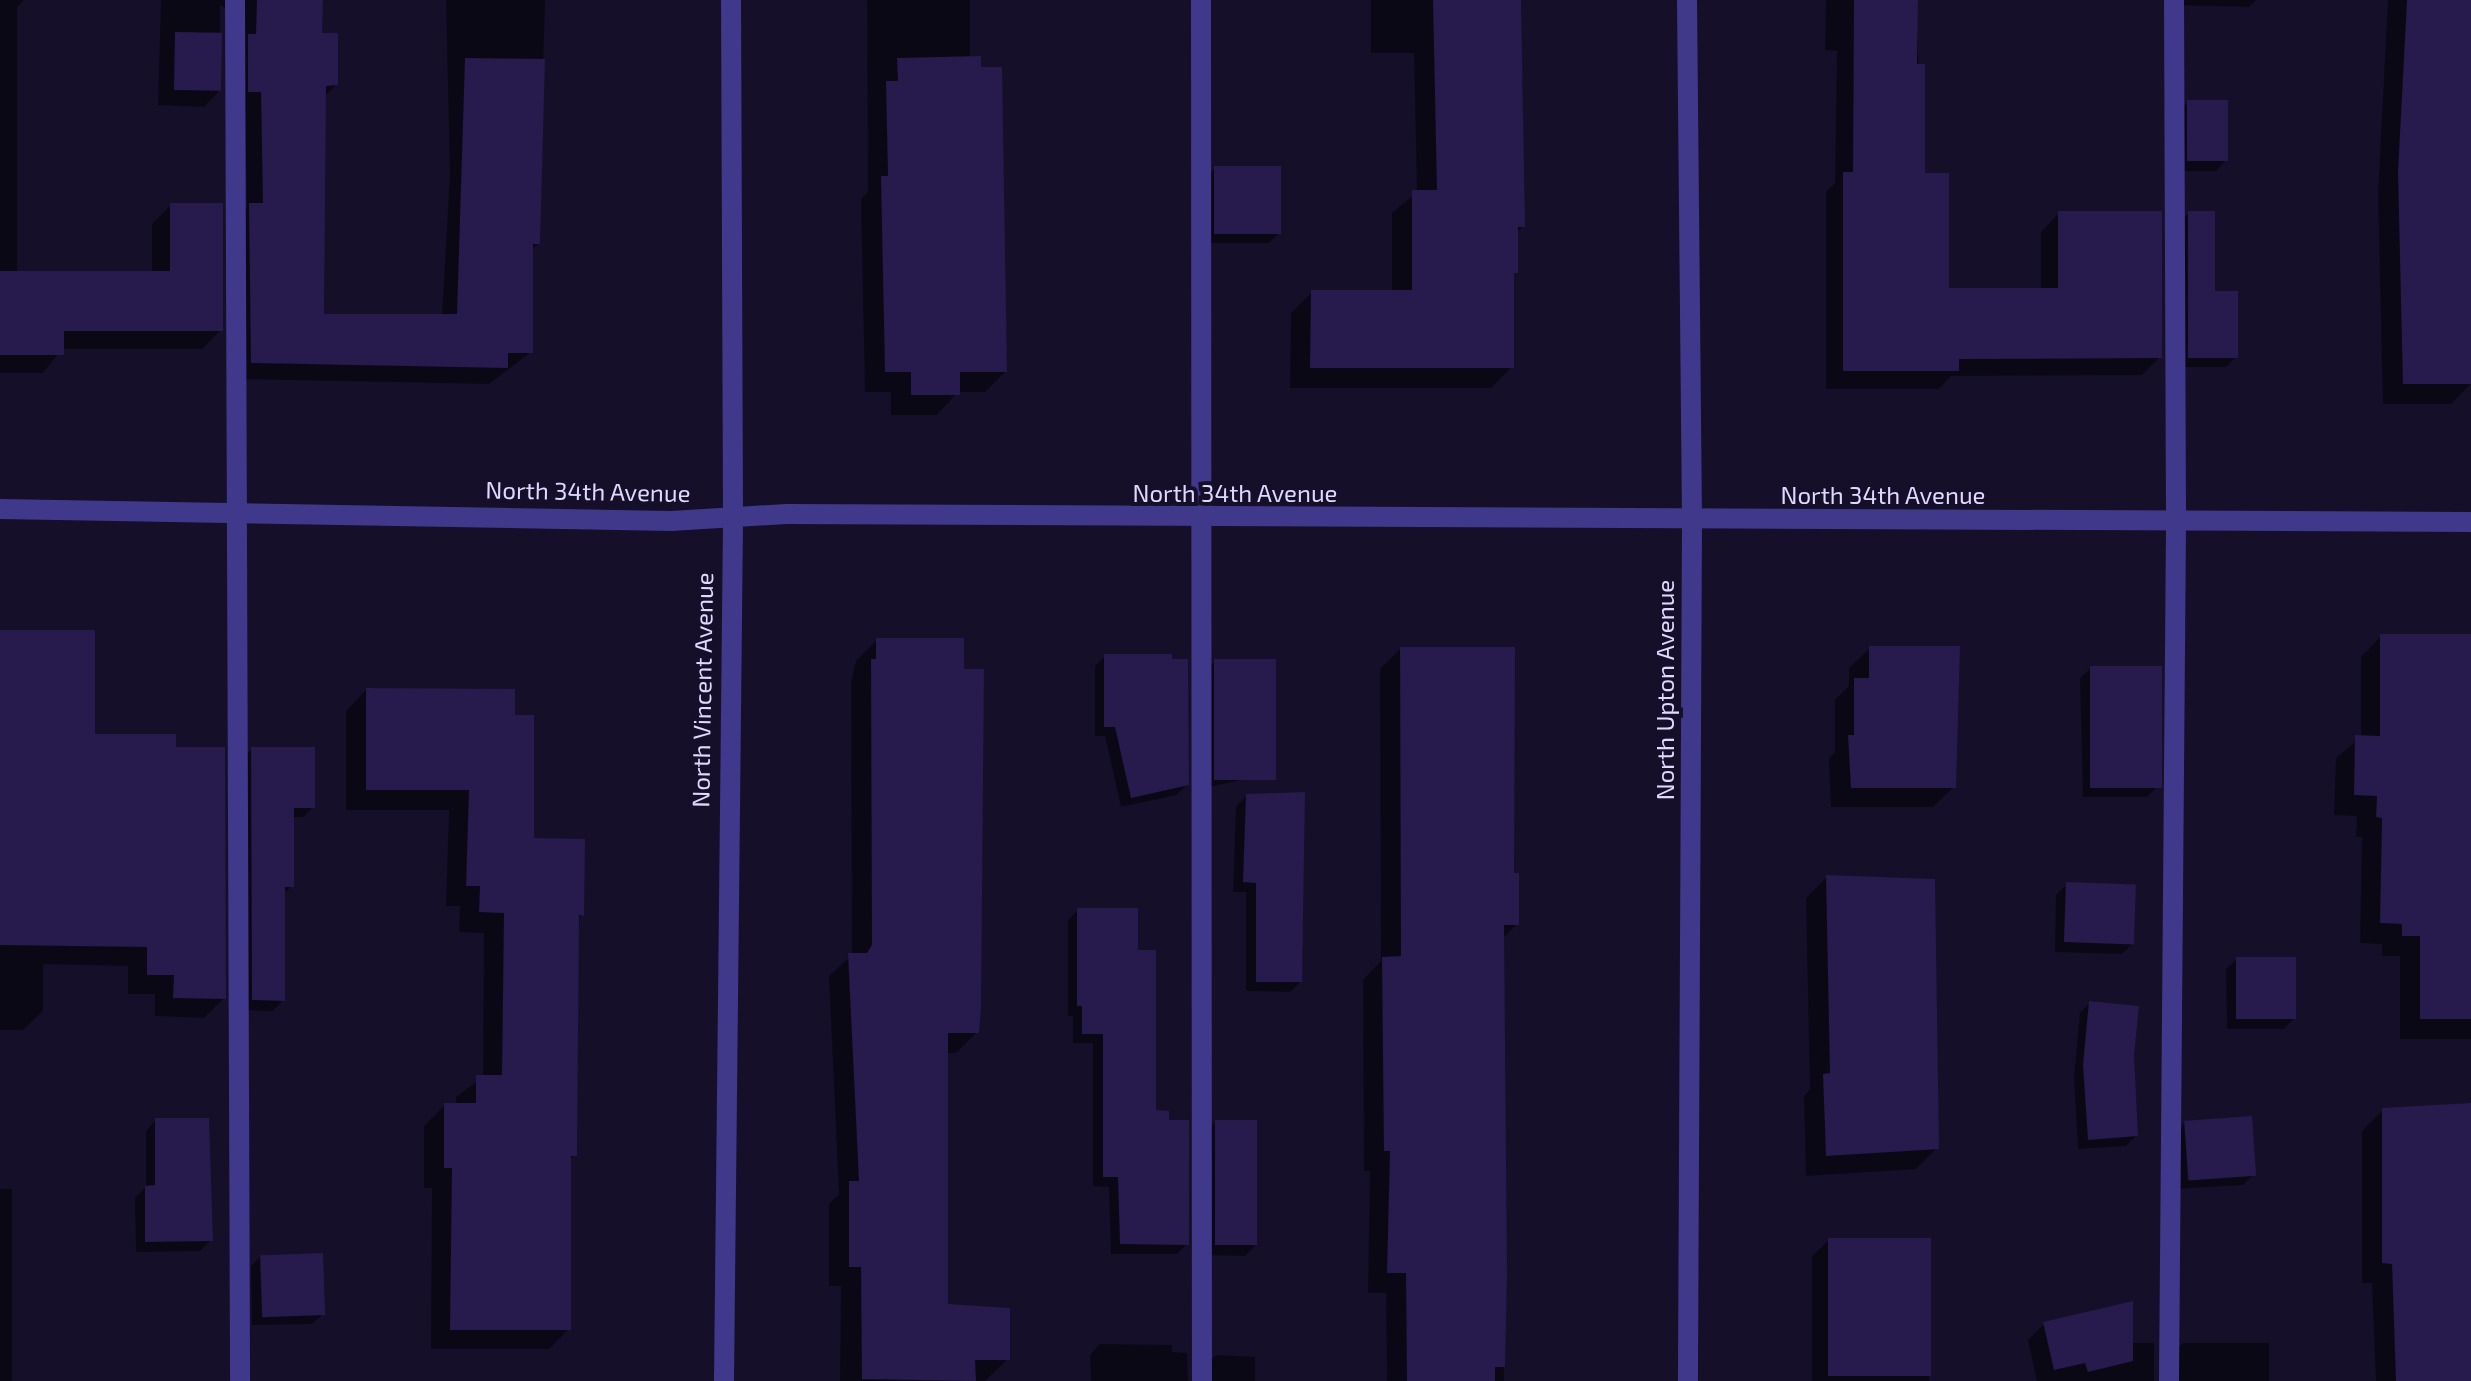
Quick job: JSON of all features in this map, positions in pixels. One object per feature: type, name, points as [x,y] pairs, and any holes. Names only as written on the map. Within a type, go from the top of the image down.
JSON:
[{"type":"street","points":[[235,0],[234,510],[240,1381]]},
{"type":"street","name":"North Vincent Avenue","points":[[724,1381],[733,515],[731,0]]},
{"type":"street","points":[[1201,0],[1202,1381]]},
{"type":"street","name":"North Upton Avenue","points":[[1687,0],[1692,520],[1688,1381]]},
{"type":"street","points":[[2169,1381],[2176,521],[2174,0]]},
{"type":"street","name":"North 34th Avenue","points":[[0,509],[234,510],[671,521],[733,515],[1202,520],[2471,522]]},
{"type":"building","points":[[257,0],[323,0],[322,33],[338,33],[338,85],[326,86],[324,314],[457,314],[465,58],[545,59],[540,244],[533,244],[533,353],[508,353],[508,368],[251,363],[249,203],[263,203],[261,92],[248,92],[248,34],[256,34]]},
{"type":"building","points":[[1433,0],[1521,0],[1525,227],[1518,227],[1518,273],[1514,273],[1514,368],[1310,368],[1311,290],[1412,290],[1412,190],[1437,190]]},
{"type":"building","points":[[1854,0],[1918,0],[1917,64],[1925,64],[1925,173],[1949,173],[1949,288],[2058,288],[2058,211],[2162,211],[2162,358],[1959,359],[1959,371],[1843,371],[1843,172],[1853,172]]},
{"type":"building","points":[[2407,0],[2471,0],[2471,384],[2403,384],[2398,172]]},
{"type":"building","points":[[175,32],[222,33],[221,91],[174,90]]},
{"type":"building","points":[[981,56],[981,67],[1002,67],[1007,372],[960,372],[960,395],[911,395],[911,372],[885,372],[881,176],[888,176],[886,81],[898,81],[897,58]]},
{"type":"building","points":[[2187,100],[2228,100],[2228,161],[2187,161]]},
{"type":"building","points":[[1214,166],[1281,166],[1281,234],[1214,234]]},
{"type":"building","points":[[170,203],[223,203],[223,331],[64,331],[64,355],[0,355],[0,271],[170,271]]},
{"type":"building","points":[[2188,211],[2215,211],[2215,291],[2238,291],[2238,358],[2188,358]]},
{"type":"building","points":[[0,630],[95,630],[95,734],[176,734],[176,747],[225,747],[226,999],[173,998],[174,975],[147,975],[147,947],[0,945]]},
{"type":"building","points":[[2380,634],[2471,634],[2471,1019],[2420,1019],[2420,936],[2402,936],[2402,924],[2380,923],[2382,818],[2376,817],[2377,796],[2354,795],[2355,735],[2380,736]]},
{"type":"building","points":[[876,638],[964,638],[964,669],[984,669],[981,1006],[979,1033],[948,1033],[948,1304],[1010,1308],[1010,1360],[975,1360],[976,1381],[862,1379],[861,1267],[849,1267],[849,1181],[859,1181],[848,953],[867,953],[872,945],[871,659],[876,659]]},
{"type":"building","points":[[1869,646],[1960,646],[1956,788],[1851,788],[1848,735],[1854,735],[1854,678],[1869,678]]},
{"type":"building","points":[[1400,647],[1515,647],[1514,873],[1519,873],[1519,925],[1504,925],[1507,1274],[1505,1367],[1495,1367],[1495,1381],[1407,1381],[1406,1273],[1387,1273],[1390,1151],[1384,1151],[1382,957],[1401,956]]},
{"type":"building","points":[[1104,654],[1172,654],[1172,659],[1188,659],[1189,785],[1131,798],[1115,727],[1104,727]]},
{"type":"building","points":[[1214,659],[1276,659],[1276,780],[1214,780]]},
{"type":"building","points":[[2090,666],[2162,666],[2162,788],[2090,788]]},
{"type":"building","points":[[366,688],[515,689],[515,715],[534,715],[534,838],[585,839],[584,916],[579,915],[577,1156],[571,1156],[571,1330],[450,1330],[452,1168],[444,1168],[444,1103],[476,1103],[476,1075],[502,1075],[504,913],[479,912],[480,886],[466,886],[469,790],[366,790]]},
{"type":"building","points":[[251,747],[315,747],[315,808],[294,808],[294,887],[285,887],[285,1001],[252,1000]]},
{"type":"building","points":[[1305,792],[1302,982],[1256,982],[1256,883],[1243,882],[1246,794]]},
{"type":"building","points":[[1826,875],[1935,879],[1939,1149],[1826,1156],[1823,1074],[1830,1073]]},
{"type":"building","points":[[2066,882],[2136,884],[2134,944],[2064,942]]},
{"type":"building","points":[[1077,908],[1138,908],[1138,950],[1156,950],[1156,1110],[1169,1111],[1169,1120],[1189,1120],[1189,1245],[1120,1244],[1118,1177],[1103,1177],[1103,1034],[1082,1034],[1082,1006],[1077,1006]]},
{"type":"building","points":[[2236,957],[2296,957],[2296,1019],[2236,1019]]},
{"type":"building","points":[[2089,1001],[2139,1006],[2134,1055],[2138,1136],[2088,1140],[2083,1065]]},
{"type":"building","points":[[2471,1103],[2471,1381],[2396,1381],[2392,1264],[2382,1263],[2382,1108]]},
{"type":"building","points":[[2252,1116],[2256,1176],[2188,1181],[2184,1121]]},
{"type":"building","points":[[155,1118],[209,1118],[213,1241],[145,1242],[145,1186],[155,1185]]},
{"type":"building","points":[[1215,1120],[1257,1120],[1257,1245],[1215,1245]]},
{"type":"building","points":[[1828,1238],[1931,1238],[1931,1376],[1828,1376]]},
{"type":"building","points":[[323,1253],[325,1315],[262,1317],[260,1255]]},
{"type":"building","points":[[2133,1301],[2133,1361],[2088,1372],[2085,1363],[2054,1370],[2043,1322]]}]
